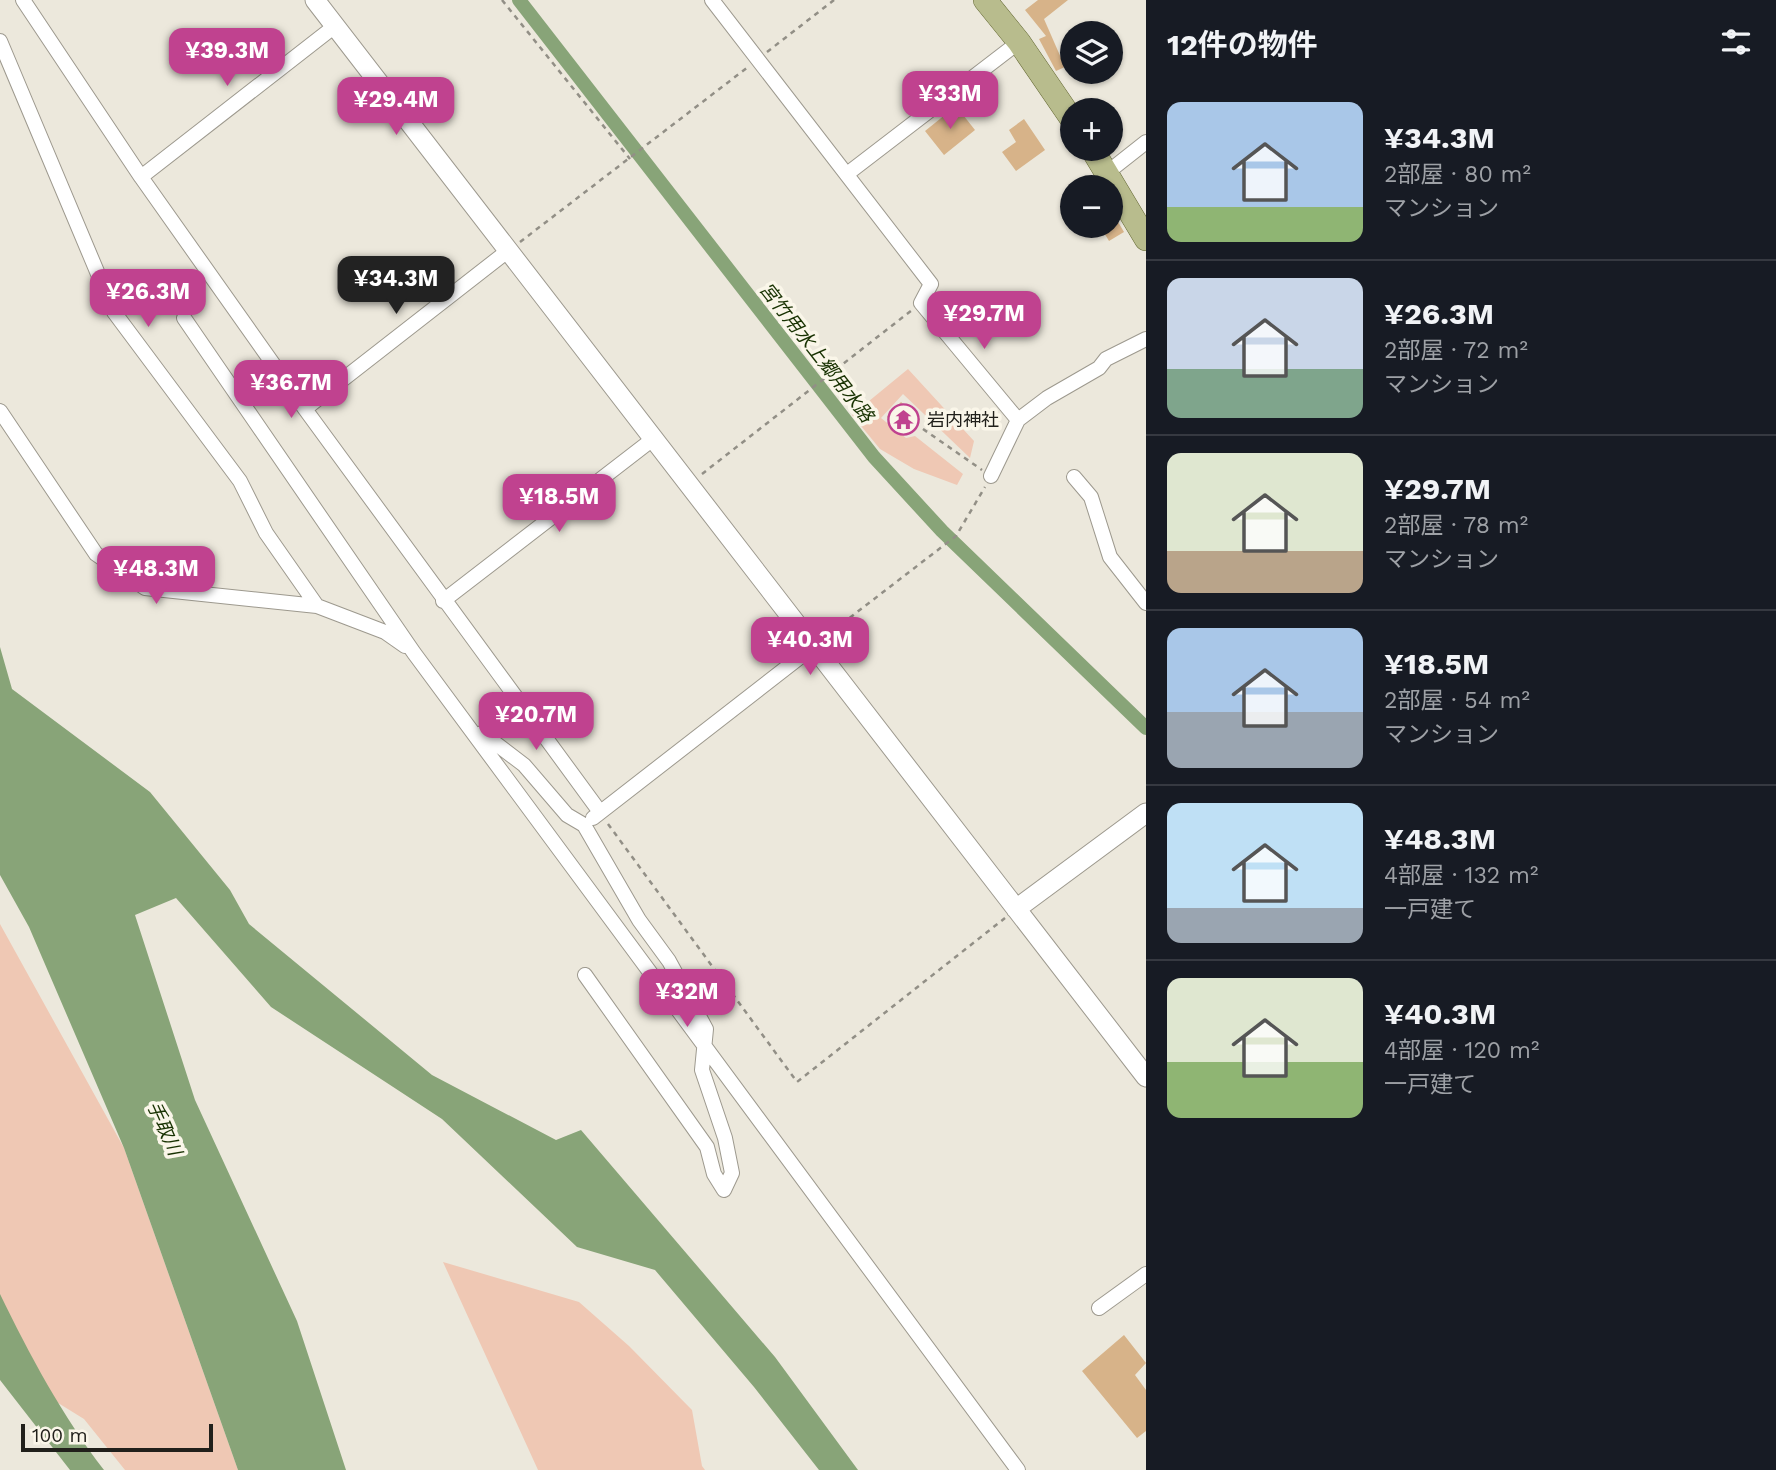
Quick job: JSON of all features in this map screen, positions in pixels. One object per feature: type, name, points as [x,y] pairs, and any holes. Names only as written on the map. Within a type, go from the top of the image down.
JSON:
[{"type":"main road","points":[[985,0],[1019,42],[1060,102]]},
{"type":"main road","points":[[1100,161],[1146,239]]},
{"type":"street","points":[[23,0],[141,177],[304,409],[600,812]]},
{"type":"street","points":[[315,0],[1146,1077]]},
{"type":"street","points":[[712,0],[932,284],[921,303],[1018,420]]},
{"type":"street","points":[[141,177],[335,26]]},
{"type":"street","points":[[0,41],[114,312],[240,481],[266,533],[317,606]]},
{"type":"street","points":[[847,174],[1019,42]]},
{"type":"street","points":[[1108,172],[1146,142]]},
{"type":"street","points":[[304,409],[509,250]]},
{"type":"street","points":[[184,318],[414,653],[1018,1470]]},
{"type":"street","points":[[991,476],[1018,420],[1047,398],[1099,368],[1105,359],[1146,339]]},
{"type":"street","points":[[0,411],[96,554],[145,588],[317,606],[385,632],[414,653]]},
{"type":"street","points":[[443,601],[653,439]]},
{"type":"street","points":[[1074,477],[1091,496],[1110,557],[1146,603]]},
{"type":"street","points":[[584,825],[813,647]]},
{"type":"street","points":[[476,736],[482,733],[524,765],[567,815],[584,825],[639,919],[669,961],[706,1028],[702,1070],[725,1138],[732,1173],[724,1190],[714,1174],[707,1147],[586,975]]},
{"type":"street","points":[[1016,909],[1146,813]]},
{"type":"street","points":[[1099,1308],[1146,1274]]},
{"type":"path","points":[[502,0],[630,159]]},
{"type":"path","points":[[509,250],[834,0]]},
{"type":"path","points":[[688,485],[921,303]]},
{"type":"path","points":[[813,647],[956,536],[991,476],[923,429]]},
{"type":"path","points":[[600,812],[797,1082],[1016,909]]},
{"type":"shaded area","points":[[908,369],[974,441],[970,458],[903,394],[881,418],[906,438],[915,436],[963,474],[957,485],[914,469],[880,449],[852,415]]},
{"type":"shaded area","points":[[0,924],[124,1148],[238,1470],[125,1470],[84,1419],[0,1367]]},
{"type":"shaded area","points":[[443,1262],[579,1302],[629,1346],[692,1410],[705,1470],[538,1470]]},
{"type":"water","name":"手取川","points":[[0,647],[12,689],[150,792],[230,890],[249,924],[432,1075],[556,1140],[581,1130],[775,1357],[858,1470],[819,1470],[754,1387],[655,1270],[577,1247],[442,1119],[271,1007],[176,898],[135,915],[195,1100],[297,1321],[346,1470],[238,1470],[124,1148],[29,927],[0,875]]},
{"type":"water","points":[[0,1294],[48,1385],[104,1470],[70,1470],[0,1380]]},
{"type":"building","points":[[1038,0],[1068,0],[1044,19],[1060,56],[1060,69],[1056,71],[1039,39],[1046,36],[1025,10]]},
{"type":"building","points":[[956,106],[975,130],[944,155],[925,131]]},
{"type":"building","points":[[1024,119],[1045,150],[1016,171],[1002,152],[1016,142],[1009,130]]},
{"type":"building","points":[[901,402],[920,419],[907,435],[887,417]]},
{"type":"building","points":[[1124,1335],[1146,1363],[1135,1375],[1146,1390],[1146,1431],[1137,1438],[1082,1371]]},
{"type":"waterway","name":"宮竹用水上郷用水路","points":[[519,0],[874,457],[942,531],[1146,728]]},
{"type":"place","name":"岩内神社","points":[[904,420]]}]
